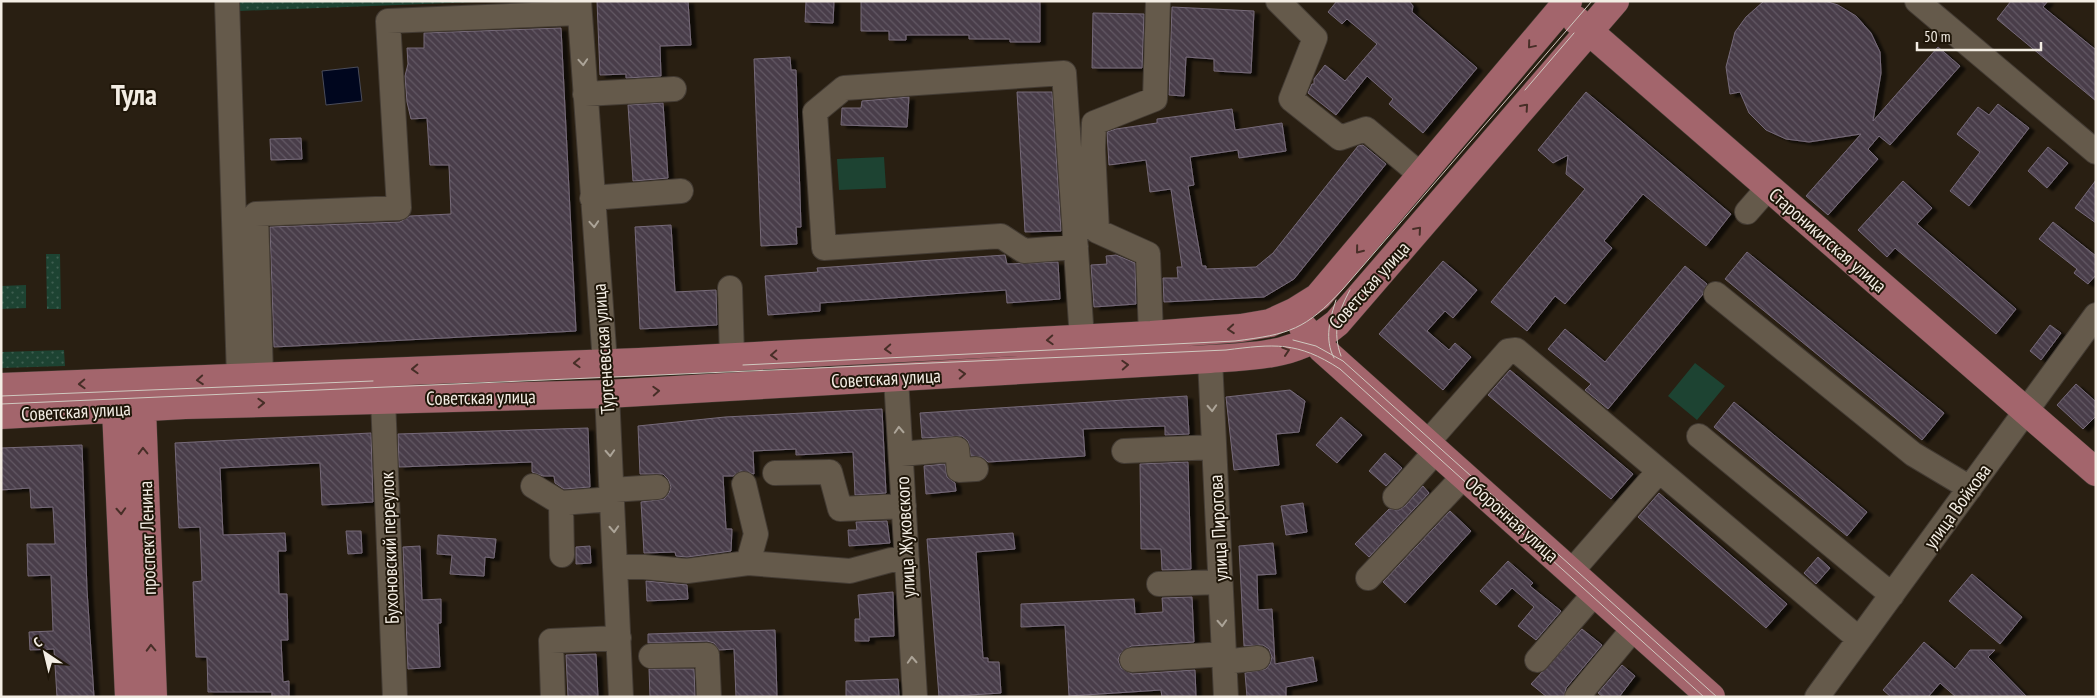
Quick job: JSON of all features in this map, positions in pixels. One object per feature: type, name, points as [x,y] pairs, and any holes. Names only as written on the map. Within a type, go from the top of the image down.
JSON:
[{"type":"main road","name":"Советская улица","points":[[1,415],[383,399],[607,394],[1271,355],[1313,341],[1337,323],[1615,1]]},
{"type":"main road","name":"Советская улица","points":[[1,387],[732,357],[1152,335],[1241,328],[1270,323],[1294,312],[1318,297],[1342,271],[1562,3]]},
{"type":"main road","name":"Староникитская улица","points":[[1562,3],[1589,31],[2096,472]]},
{"type":"main road","name":"Оборонная улица","points":[[1294,312],[1313,341],[1711,697]]},
{"type":"main road","name":"Тургеневская улица","points":[[605,363],[607,394]]},
{"type":"main road","points":[[129,409],[121,391],[131,382]]},
{"type":"main road","name":"проспект Ленина","points":[[129,409],[129,697]]},
{"type":"main road","name":"проспект Ленина","points":[[129,409],[153,697]]},
{"type":"street","points":[[227,1],[250,376]]},
{"type":"street","points":[[1152,335],[1148,254],[1097,231],[1093,149],[1094,123],[1155,99],[1158,1]]},
{"type":"street","points":[[1278,1],[1315,38],[1291,99],[1340,138],[1366,129],[1421,175]]},
{"type":"street","points":[[1917,1],[2096,152]]},
{"type":"street","points":[[250,376],[256,214],[399,208],[388,21],[523,19],[579,7]]},
{"type":"street","name":"Тургеневская улица","points":[[579,7],[605,363]]},
{"type":"street","points":[[1076,248],[1024,251],[1001,236],[824,248],[815,112],[844,88],[1064,73],[1076,248],[1082,338]]},
{"type":"street","points":[[585,94],[674,89]]},
{"type":"street","points":[[1747,212],[1768,188]]},
{"type":"street","points":[[592,198],[681,191]]},
{"type":"street","points":[[730,288],[732,357]]},
{"type":"street","points":[[1716,294],[1913,454],[1970,488]]},
{"type":"street","name":"улица Войкова","points":[[1817,697],[2096,315]]},
{"type":"street","points":[[1395,497],[1431,447],[1508,351],[1513,349],[1859,639]]},
{"type":"street","name":"улица Пирогова","points":[[1210,359],[1226,697]]},
{"type":"street","name":"улица Жуковского","points":[[896,378],[915,697]]},
{"type":"street","name":"Тургеневская улица","points":[[607,394],[622,697]]},
{"type":"street","name":"Бухоновский переулок","points":[[383,399],[382,511],[395,697]]},
{"type":"street","points":[[1699,436],[1892,595]]},
{"type":"street","points":[[1124,451],[1214,447]]},
{"type":"street","points":[[901,454],[957,449],[959,470],[976,469]]},
{"type":"street","points":[[1571,572],[1659,471]]},
{"type":"street","points":[[775,473],[830,472],[840,509],[904,506]]},
{"type":"street","points":[[1368,578],[1464,476]]},
{"type":"street","points":[[744,484],[756,534],[748,563]]},
{"type":"street","points":[[533,486],[561,504],[657,487]]},
{"type":"street","points":[[561,504],[562,555]]},
{"type":"street","points":[[616,567],[644,566],[687,571],[748,563],[850,571],[891,560],[906,560]]},
{"type":"street","points":[[1159,584],[1220,582]]},
{"type":"street","points":[[1537,660],[1595,593]]},
{"type":"street","points":[[1577,697],[1634,628]]},
{"type":"street","points":[[553,697],[550,641],[619,648],[650,656],[707,654],[709,697]]},
{"type":"street","points":[[1132,660],[1258,658]]},
{"type":"green space","points":[[239,1],[476,1],[476,2],[239,11]]},
{"type":"green space","points":[[884,157],[886,188],[839,190],[837,159]]},
{"type":"green space","points":[[46,254],[60,254],[61,309],[47,309]]},
{"type":"green space","points":[[26,285],[26,308],[1,309],[1,286]]},
{"type":"green space","points":[[64,350],[65,366],[1,368],[1,352]]},
{"type":"green space","points":[[1695,363],[1725,386],[1697,420],[1668,396]]},
{"type":"water","points":[[358,67],[362,101],[326,105],[322,71]]},
{"type":"building","points":[[597,1],[688,1],[691,45],[660,46],[661,76],[626,78],[626,74],[600,75]]},
{"type":"building","points":[[806,1],[834,1],[833,23],[805,22]]},
{"type":"building","points":[[861,1],[1040,1],[1040,42],[1010,42],[1010,39],[969,39],[969,35],[906,35],[906,40],[889,40],[889,31],[861,31]]},
{"type":"building","points":[[1337,1],[1409,1],[1413,6],[1412,12],[1477,68],[1423,133],[1389,104],[1393,99],[1367,76],[1336,115],[1308,93],[1312,84],[1314,84],[1314,79],[1325,65],[1345,81],[1377,44],[1347,19],[1342,24],[1328,12]]},
{"type":"building","points":[[1764,1],[1825,1],[1838,5],[1856,16],[1871,33],[1880,52],[1881,73],[1873,121],[1938,47],[1960,66],[1890,145],[1879,136],[1868,149],[1878,159],[1828,215],[1806,196],[1861,134],[1809,142],[1786,139],[1766,130],[1749,113],[1740,92],[1730,94],[1726,67],[1735,32],[1746,17]]},
{"type":"building","points":[[2011,1],[2048,1],[2043,7],[2096,50],[2096,101],[1997,19]]},
{"type":"building","points":[[1172,7],[1254,11],[1251,73],[1214,71],[1214,59],[1186,57],[1184,96],[1169,95]]},
{"type":"building","points":[[1093,13],[1144,14],[1142,68],[1092,68]]},
{"type":"building","points":[[561,28],[576,331],[274,347],[270,227],[400,222],[410,216],[451,214],[449,165],[430,165],[427,118],[411,119],[407,102],[405,76],[408,64],[407,48],[424,48],[424,33]]},
{"type":"building","points":[[790,57],[791,70],[796,70],[801,227],[796,227],[797,244],[761,246],[754,59]]},
{"type":"building","points":[[1017,92],[1052,92],[1061,231],[1025,232]]},
{"type":"building","points":[[1586,92],[1731,214],[1706,246],[1643,194],[1604,241],[1612,248],[1565,304],[1555,296],[1527,331],[1491,302],[1585,189],[1566,174],[1568,155],[1553,163],[1538,150]]},
{"type":"building","points":[[909,97],[907,127],[841,125],[842,108],[861,108],[862,101]]},
{"type":"building","points":[[663,103],[668,178],[633,181],[628,105]]},
{"type":"building","points":[[1998,104],[2029,128],[1969,206],[1950,191],[1980,152],[1957,134],[1978,107],[1989,115]]},
{"type":"building","points":[[1232,109],[1235,130],[1282,123],[1286,151],[1239,158],[1238,150],[1190,157],[1194,185],[1188,186],[1202,266],[1206,266],[1206,269],[1256,267],[1273,253],[1358,146],[1363,145],[1386,164],[1294,279],[1264,297],[1164,302],[1163,278],[1178,278],[1177,267],[1182,267],[1171,189],[1150,192],[1146,160],[1109,165],[1107,132],[1157,123],[1157,119]]},
{"type":"building","points":[[301,138],[302,159],[271,160],[270,139]]},
{"type":"building","points":[[2048,147],[2068,163],[2047,188],[2028,171]]},
{"type":"building","points":[[2096,180],[2096,223],[2075,208]]},
{"type":"building","points":[[1903,181],[1932,208],[1917,224],[2016,309],[1996,334],[1895,248],[1887,257],[1858,230]]},
{"type":"building","points":[[2053,222],[2096,256],[2096,275],[2088,284],[2074,273],[2077,269],[2039,239]]},
{"type":"building","points":[[671,225],[675,292],[716,290],[717,325],[640,329],[635,227]]},
{"type":"building","points":[[1747,252],[1944,413],[1922,440],[1725,279]]},
{"type":"building","points":[[1005,255],[1007,264],[1058,262],[1060,299],[1007,303],[1006,290],[820,303],[820,311],[768,315],[765,276],[818,272],[817,268]]},
{"type":"building","points":[[1116,255],[1135,263],[1136,304],[1094,307],[1091,265],[1107,264],[1106,256]]},
{"type":"building","points":[[1443,261],[1477,290],[1453,318],[1445,311],[1427,331],[1449,350],[1455,343],[1471,357],[1443,390],[1379,334]]},
{"type":"building","points":[[1685,266],[1707,284],[1703,294],[1608,409],[1585,390],[1591,384],[1548,349],[1565,329],[1605,362]]},
{"type":"building","points":[[2050,325],[2061,333],[2041,360],[2030,351]]},
{"type":"building","points":[[1510,370],[1633,474],[1611,499],[1488,395]]},
{"type":"building","points":[[2076,384],[2096,402],[2096,416],[2083,429],[2057,405]]},
{"type":"building","points":[[1290,390],[1305,401],[1299,432],[1276,434],[1279,465],[1234,470],[1226,397]]},
{"type":"building","points":[[1187,396],[1189,434],[1165,435],[1165,426],[1083,429],[1085,456],[988,462],[982,457],[971,456],[968,441],[962,436],[922,438],[920,413]]},
{"type":"building","points":[[1734,402],[1867,512],[1847,536],[1714,427]]},
{"type":"building","points":[[882,409],[886,493],[855,495],[853,452],[796,455],[796,449],[753,451],[754,474],[741,471],[733,476],[723,476],[726,529],[732,529],[731,551],[687,557],[676,556],[675,552],[644,553],[641,502],[664,499],[671,487],[668,479],[663,474],[640,474],[638,426],[725,417]]},
{"type":"building","points":[[1341,417],[1362,435],[1337,463],[1316,445]]},
{"type":"building","points":[[588,428],[590,487],[564,489],[555,483],[554,476],[543,476],[532,472],[532,462],[399,467],[398,434]]},
{"type":"building","points":[[371,433],[373,502],[322,505],[320,463],[220,468],[223,535],[285,533],[286,551],[278,551],[279,594],[287,594],[288,640],[281,640],[283,682],[289,681],[289,697],[272,697],[272,692],[208,692],[207,657],[196,657],[193,582],[202,581],[200,527],[179,528],[175,443]]},
{"type":"building","points":[[82,445],[87,590],[94,697],[57,697],[54,649],[30,650],[29,632],[53,631],[51,575],[28,576],[27,544],[55,544],[53,507],[31,508],[30,488],[1,490],[1,448]]},
{"type":"building","points":[[1385,453],[1402,468],[1386,486],[1369,471]]},
{"type":"building","points":[[1188,462],[1191,569],[1162,570],[1161,549],[1141,549],[1140,464]]},
{"type":"building","points":[[945,464],[947,477],[955,483],[956,491],[926,494],[924,466]]},
{"type":"building","points":[[1423,486],[1429,493],[1369,557],[1355,544],[1389,509],[1399,510],[1405,506]]},
{"type":"building","points":[[1659,493],[1787,604],[1766,628],[1638,517]]},
{"type":"building","points":[[1303,503],[1307,532],[1286,535],[1281,506]]},
{"type":"building","points":[[1450,511],[1471,531],[1405,603],[1383,582]]},
{"type":"building","points":[[887,521],[890,543],[849,546],[848,530],[857,530],[856,522]]},
{"type":"building","points":[[346,531],[361,531],[362,553],[348,554]]},
{"type":"building","points":[[1013,533],[1015,549],[976,552],[983,658],[988,658],[988,662],[999,662],[1001,693],[939,697],[927,539]]},
{"type":"building","points":[[438,535],[496,539],[494,558],[485,557],[484,576],[450,574],[452,555],[437,554]]},
{"type":"building","points":[[1273,543],[1276,574],[1257,575],[1258,610],[1272,609],[1275,664],[1313,657],[1317,681],[1286,687],[1286,697],[1247,697],[1245,673],[1266,669],[1272,657],[1269,649],[1263,645],[1244,646],[1239,546]]},
{"type":"building","points":[[420,546],[422,600],[441,599],[441,623],[438,623],[440,667],[408,669],[403,547]]},
{"type":"building","points":[[590,546],[591,563],[576,564],[576,547]]},
{"type":"building","points":[[1818,557],[1830,568],[1816,584],[1804,573]]},
{"type":"building","points":[[1508,561],[1533,583],[1530,586],[1561,611],[1536,640],[1518,626],[1534,607],[1512,588],[1496,605],[1480,591]]},
{"type":"building","points":[[1972,574],[2022,617],[2000,644],[1949,601]]},
{"type":"building","points":[[646,581],[687,585],[688,599],[647,601]]},
{"type":"building","points":[[893,592],[894,636],[869,637],[869,641],[855,641],[855,619],[860,619],[858,595]]},
{"type":"building","points":[[1192,597],[1194,642],[1131,646],[1120,654],[1118,660],[1121,668],[1132,674],[1195,670],[1196,697],[1162,697],[1161,690],[1069,696],[1065,625],[1021,627],[1021,604],[1134,599],[1135,614],[1163,612],[1162,598]]},
{"type":"building","points":[[1582,629],[1602,645],[1566,688],[1564,697],[1547,697],[1531,684]]},
{"type":"building","points":[[775,630],[777,697],[736,697],[734,649],[719,650],[714,643],[707,641],[648,643],[648,634]]},
{"type":"building","points":[[1924,642],[1955,669],[1970,650],[1995,650],[1988,657],[2027,697],[1956,697],[1940,683],[1928,697],[1891,697],[1883,690]]},
{"type":"building","points":[[596,654],[598,697],[568,697],[566,655]]},
{"type":"building","points":[[1622,665],[1635,676],[1619,697],[1603,697],[1598,693]]},
{"type":"building","points":[[649,669],[694,669],[695,697],[650,697]]},
{"type":"building","points":[[898,679],[899,697],[846,697],[846,681]]},
{"type":"tram line","points":[[743,365],[1235,341],[1270,336],[1295,328],[1307,322],[1330,303],[1343,289],[1592,1]]},
{"type":"tram line","points":[[1525,90],[1574,33]]},
{"type":"tram line","points":[[1341,356],[1337,339],[1338,322],[1342,306],[1350,290]]},
{"type":"tram line","points":[[1334,358],[1329,344],[1329,336],[1330,322],[1336,300]]},
{"type":"tram line","points":[[1293,340],[1316,346],[1343,361],[1717,697]]},
{"type":"tram line","points":[[1,404],[1226,350],[1258,346],[1298,349],[1311,353],[1340,369],[1704,697]]},
{"type":"tram line","points":[[1,396],[373,381]]},
{"type":"district","name":"Тула","points":[[134,94]]}]
